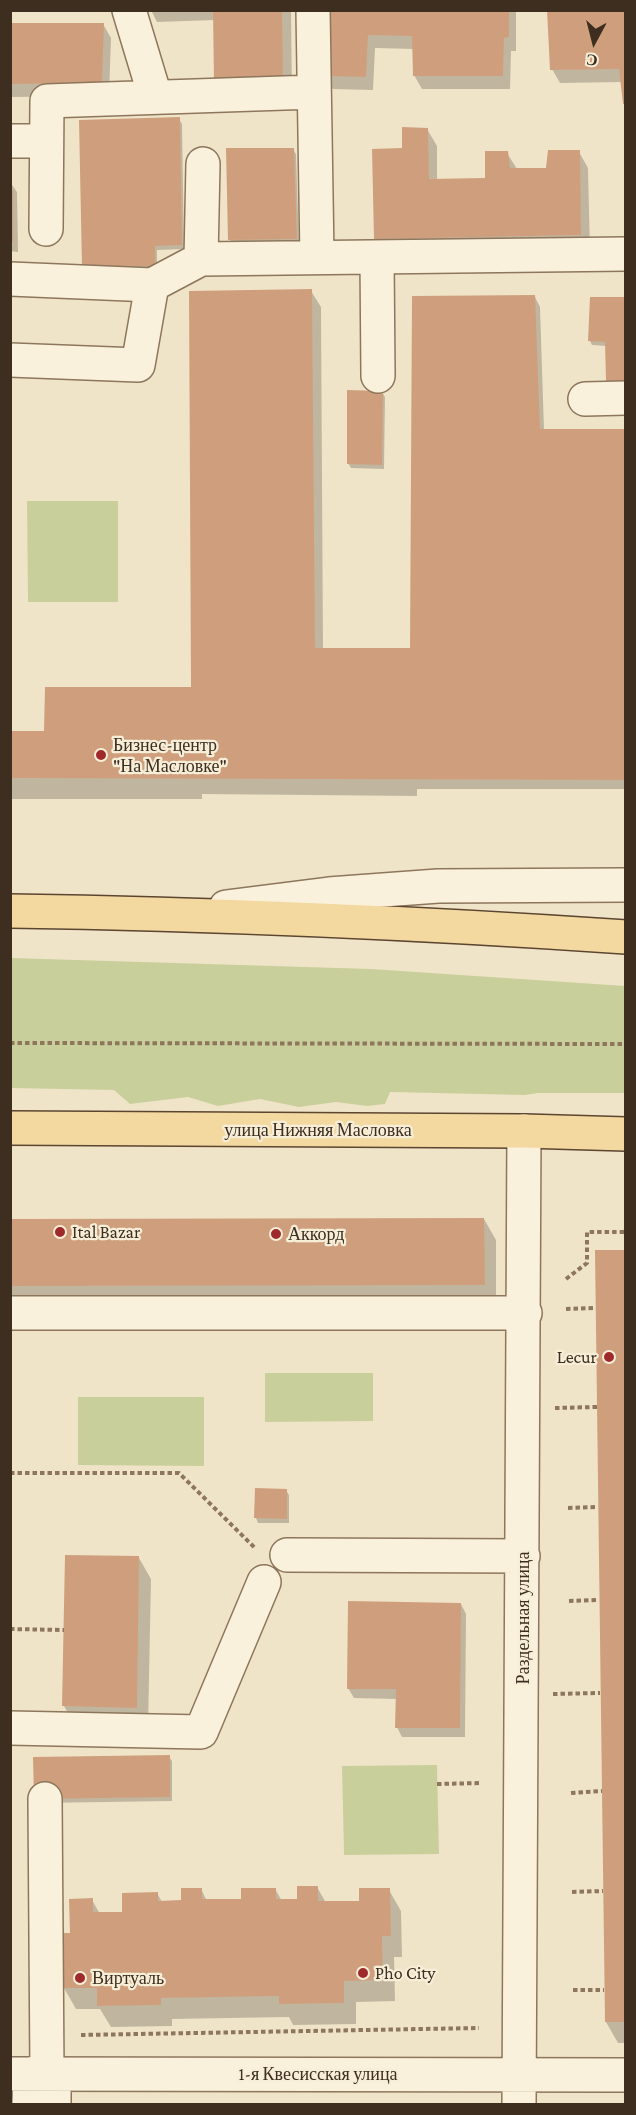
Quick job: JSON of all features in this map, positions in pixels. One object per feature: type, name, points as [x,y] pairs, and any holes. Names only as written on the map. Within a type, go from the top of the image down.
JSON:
[{"type":"main road","points":[[10,910],[174,913],[435,924],[626,937]]},
{"type":"main road","name":"улица Нижняя Масловка","points":[[10,1128],[524,1131],[626,1134]]},
{"type":"street","points":[[129,10],[155,96]]},
{"type":"street","points":[[313,10],[317,257]]},
{"type":"street","points":[[46,229],[47,101],[314,92]]},
{"type":"street","points":[[10,141],[46,141]]},
{"type":"street","points":[[201,258],[203,164]]},
{"type":"street","points":[[10,279],[152,285],[201,258],[626,254]]},
{"type":"street","points":[[377,257],[378,376]]},
{"type":"street","points":[[10,360],[138,365],[152,285]]},
{"type":"street","points":[[585,399],[626,398]]},
{"type":"street","points":[[174,913],[328,894],[438,886],[626,885]]},
{"type":"street","name":"Раздельная улица","points":[[520,2089],[524,1131]]},
{"type":"street","points":[[10,1313],[525,1313]]},
{"type":"street","points":[[287,1555],[523,1556]]},
{"type":"street","points":[[10,1728],[201,1732],[264,1582]]},
{"type":"street","points":[[37,2084],[46,2036],[45,1799]]},
{"type":"street","name":"1-я Квесисская улица","points":[[37,2084],[520,2089],[626,2075]]},
{"type":"path","points":[[10,1043],[626,1044]]},
{"type":"path","points":[[566,1279],[587,1263],[587,1233],[626,1232]]},
{"type":"path","points":[[566,1309],[595,1308]]},
{"type":"path","points":[[524,1408],[597,1407]]},
{"type":"path","points":[[10,1473],[178,1473],[263,1555],[264,1582]]},
{"type":"path","points":[[568,1508],[598,1507]]},
{"type":"path","points":[[569,1601],[599,1600]]},
{"type":"path","points":[[10,1629],[64,1630]]},
{"type":"path","points":[[522,1693],[600,1693]]},
{"type":"path","points":[[437,1784],[481,1783]]},
{"type":"path","points":[[571,1793],[602,1791]]},
{"type":"path","points":[[572,1892],[603,1891]]},
{"type":"path","points":[[573,1990],[604,1990]]},
{"type":"path","points":[[46,2036],[479,2028]]},
{"type":"green space","points":[[27,501],[118,501],[118,602],[28,602]]},
{"type":"green space","points":[[11,958],[371,969],[625,986],[625,1093],[525,1095],[390,1092],[385,1104],[367,1106],[336,1102],[299,1107],[260,1099],[218,1106],[188,1097],[130,1104],[114,1090],[11,1088]]},
{"type":"green space","points":[[265,1373],[373,1373],[373,1421],[265,1422]]},
{"type":"green space","points":[[78,1397],[204,1397],[204,1466],[78,1465]]},
{"type":"green space","points":[[437,1765],[439,1854],[344,1855],[342,1766]]},
{"type":"building","points":[[213,10],[282,10],[283,84],[214,84]]},
{"type":"building","points":[[324,10],[509,10],[509,37],[504,38],[503,76],[413,76],[412,36],[368,35],[366,77],[324,76]]},
{"type":"building","points":[[547,10],[626,10],[626,104],[623,104],[619,69],[550,70]]},
{"type":"building","points":[[10,23],[104,23],[102,83],[10,84]]},
{"type":"building","points":[[180,117],[182,245],[155,246],[155,266],[82,268],[79,120]]},
{"type":"building","points":[[402,127],[428,128],[429,179],[485,178],[485,151],[508,151],[510,168],[546,168],[548,150],[580,150],[581,235],[374,239],[372,149],[402,148]]},
{"type":"building","points":[[226,148],[294,148],[297,239],[228,240]]},
{"type":"building","points":[[10,191],[13,191],[13,242],[10,242]]},
{"type":"building","points":[[312,289],[315,648],[410,648],[412,296],[535,295],[540,429],[626,429],[626,780],[10,778],[10,731],[44,731],[45,687],[191,687],[189,291]]},
{"type":"building","points":[[590,297],[626,297],[626,382],[606,381],[605,342],[588,341]]},
{"type":"building","points":[[347,390],[383,391],[382,465],[347,464]]},
{"type":"building","points":[[484,1218],[485,1285],[10,1286],[10,1219]]},
{"type":"building","points":[[595,1250],[626,1250],[626,2022],[605,2022]]},
{"type":"building","points":[[255,1488],[287,1489],[287,1519],[254,1518]]},
{"type":"building","points":[[65,1555],[139,1556],[137,1708],[62,1706]]},
{"type":"building","points":[[348,1601],[461,1603],[460,1728],[395,1728],[396,1689],[347,1689]]},
{"type":"building","points":[[170,1755],[170,1797],[34,1799],[33,1757]]},
{"type":"building","points":[[297,1886],[318,1886],[318,1901],[359,1901],[359,1888],[390,1888],[391,1936],[382,1936],[383,1980],[344,1981],[344,2003],[279,2004],[279,1996],[161,1998],[161,2005],[97,2006],[97,1988],[62,1988],[61,1933],[70,1933],[69,1899],[93,1898],[93,1912],[122,1912],[122,1893],[158,1892],[158,1901],[181,1900],[181,1888],[202,1888],[202,1899],[241,1899],[241,1888],[276,1888],[276,1899],[297,1899]]},
{"type":"place","name":"Бизнес-центр \"На Масловке\"","points":[[101,755]]},
{"type":"place","name":"Ital Bazar","points":[[60,1232]]},
{"type":"place","name":"Аккорд","points":[[276,1234]]},
{"type":"place","name":"Lecur","points":[[609,1357]]},
{"type":"place","name":"Pho City","points":[[363,1973]]},
{"type":"place","name":"Виртуаль","points":[[80,1978]]}]
